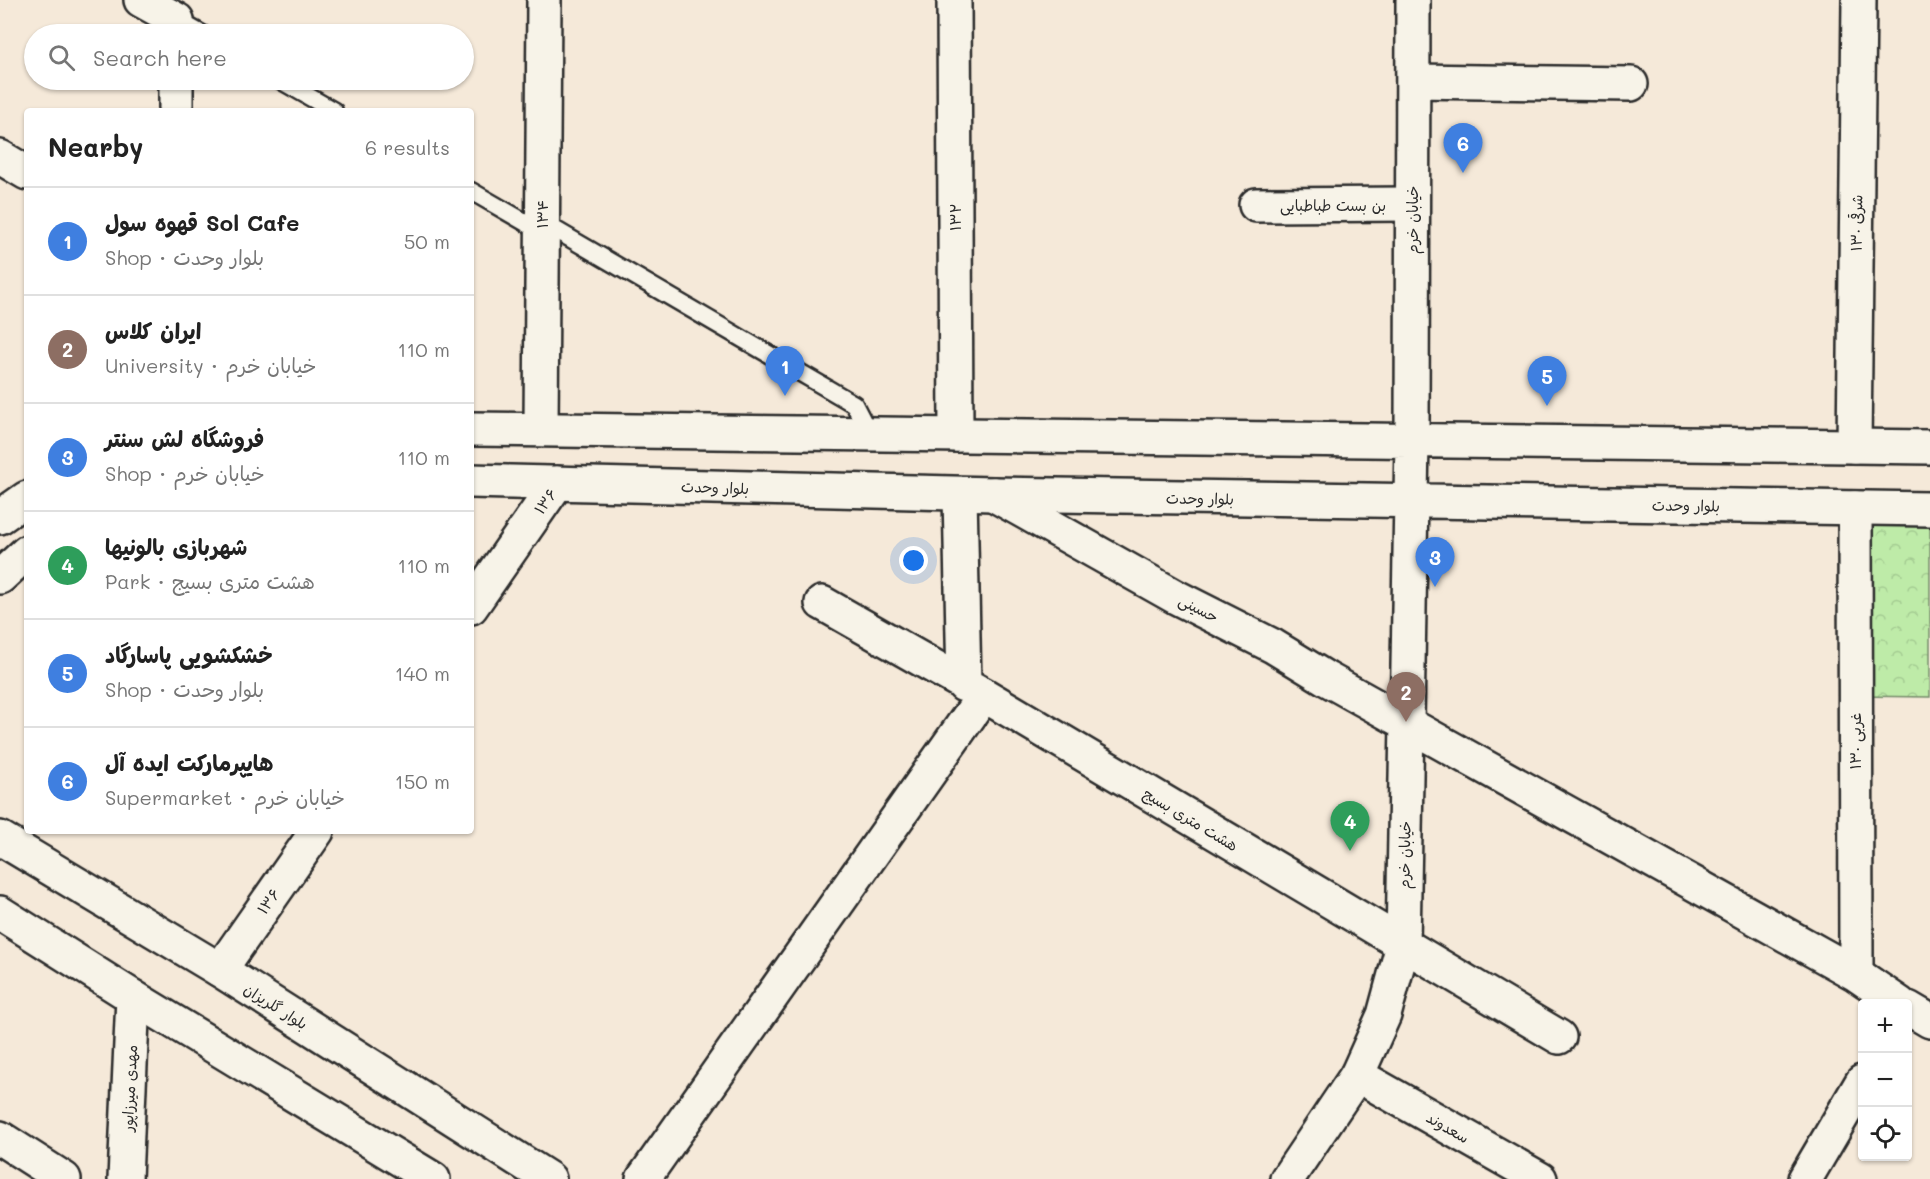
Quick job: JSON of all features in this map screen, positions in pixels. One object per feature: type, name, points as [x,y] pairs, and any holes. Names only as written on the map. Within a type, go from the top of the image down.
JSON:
[{"type":"street","points":[[141,0],[183,22]]},
{"type":"street","name":"۱۳۴","points":[[541,429],[544,0]]},
{"type":"street","name":"۱۳۲","points":[[954,0],[956,435]]},
{"type":"street","name":"خیابان خرم","points":[[1287,1179],[1357,1074],[1384,1015],[1403,945],[1412,441],[1413,0]]},
{"type":"street","name":"۱۳۰ شرقی","points":[[1854,446],[1859,0]]},
{"type":"street","points":[[1414,81],[1631,84]]},
{"type":"street","points":[[176,90],[176,108]]},
{"type":"street","points":[[0,157],[24,171]]},
{"type":"street","name":"بن بست طباطبایی","points":[[1256,205],[1411,204]]},
{"type":"street","points":[[474,429],[1930,447]]},
{"type":"street","name":"بلوار وحدت","points":[[474,481],[960,494],[1930,509]]},
{"type":"street","name":"۱۳۶","points":[[474,603],[557,483]]},
{"type":"street","points":[[643,1179],[974,690],[960,494]]},
{"type":"street","name":"حسینی","points":[[993,494],[1176,597],[1273,646],[1327,679],[1856,974],[1893,999]]},
{"type":"street","points":[[0,517],[24,500]]},
{"type":"street","name":"۱۳۰ غربی","points":[[1855,508],[1856,974]]},
{"type":"street","points":[[0,577],[24,555]]},
{"type":"street","name":"هشت متری بسیج","points":[[822,603],[974,690],[1559,1037]]},
{"type":"street","name":"۱۳۶","points":[[220,970],[314,834]]},
{"type":"street","name":"بلوار گلریزان","points":[[0,838],[220,970],[549,1179]]},
{"type":"street","points":[[0,913],[133,997],[433,1179]]},
{"type":"street","name":"مهدی میرزاپور","points":[[125,1179],[133,997]]},
{"type":"street","points":[[1912,1010],[1930,1021]]},
{"type":"street","name":"سعدوند","points":[[1357,1074],[1540,1179]]},
{"type":"street","points":[[1805,1179],[1858,1090]]},
{"type":"street","points":[[0,1138],[64,1179]]},
{"type":"lane","points":[[297,90],[329,108]]},
{"type":"lane","points":[[474,192],[542,227],[854,404],[869,433]]},
{"type":"green space","points":[[1855,508],[1930,509],[1930,697],[1855,696]]},
{"type":"place","name":"هایپرمارکت ایده آل","points":[[1463,173]]},
{"type":"place","name":"قهوه سول Sol Cafe","points":[[785,396]]},
{"type":"place","name":"خشکشویی پاسارگاد","points":[[1547,406]]},
{"type":"place","name":"فروشگاه لش سنتر","points":[[1435,587]]},
{"type":"place","name":"ایران کلاس","points":[[1406,722]]},
{"type":"place","name":"شهربازی بالونیها","points":[[1350,851]]}]
